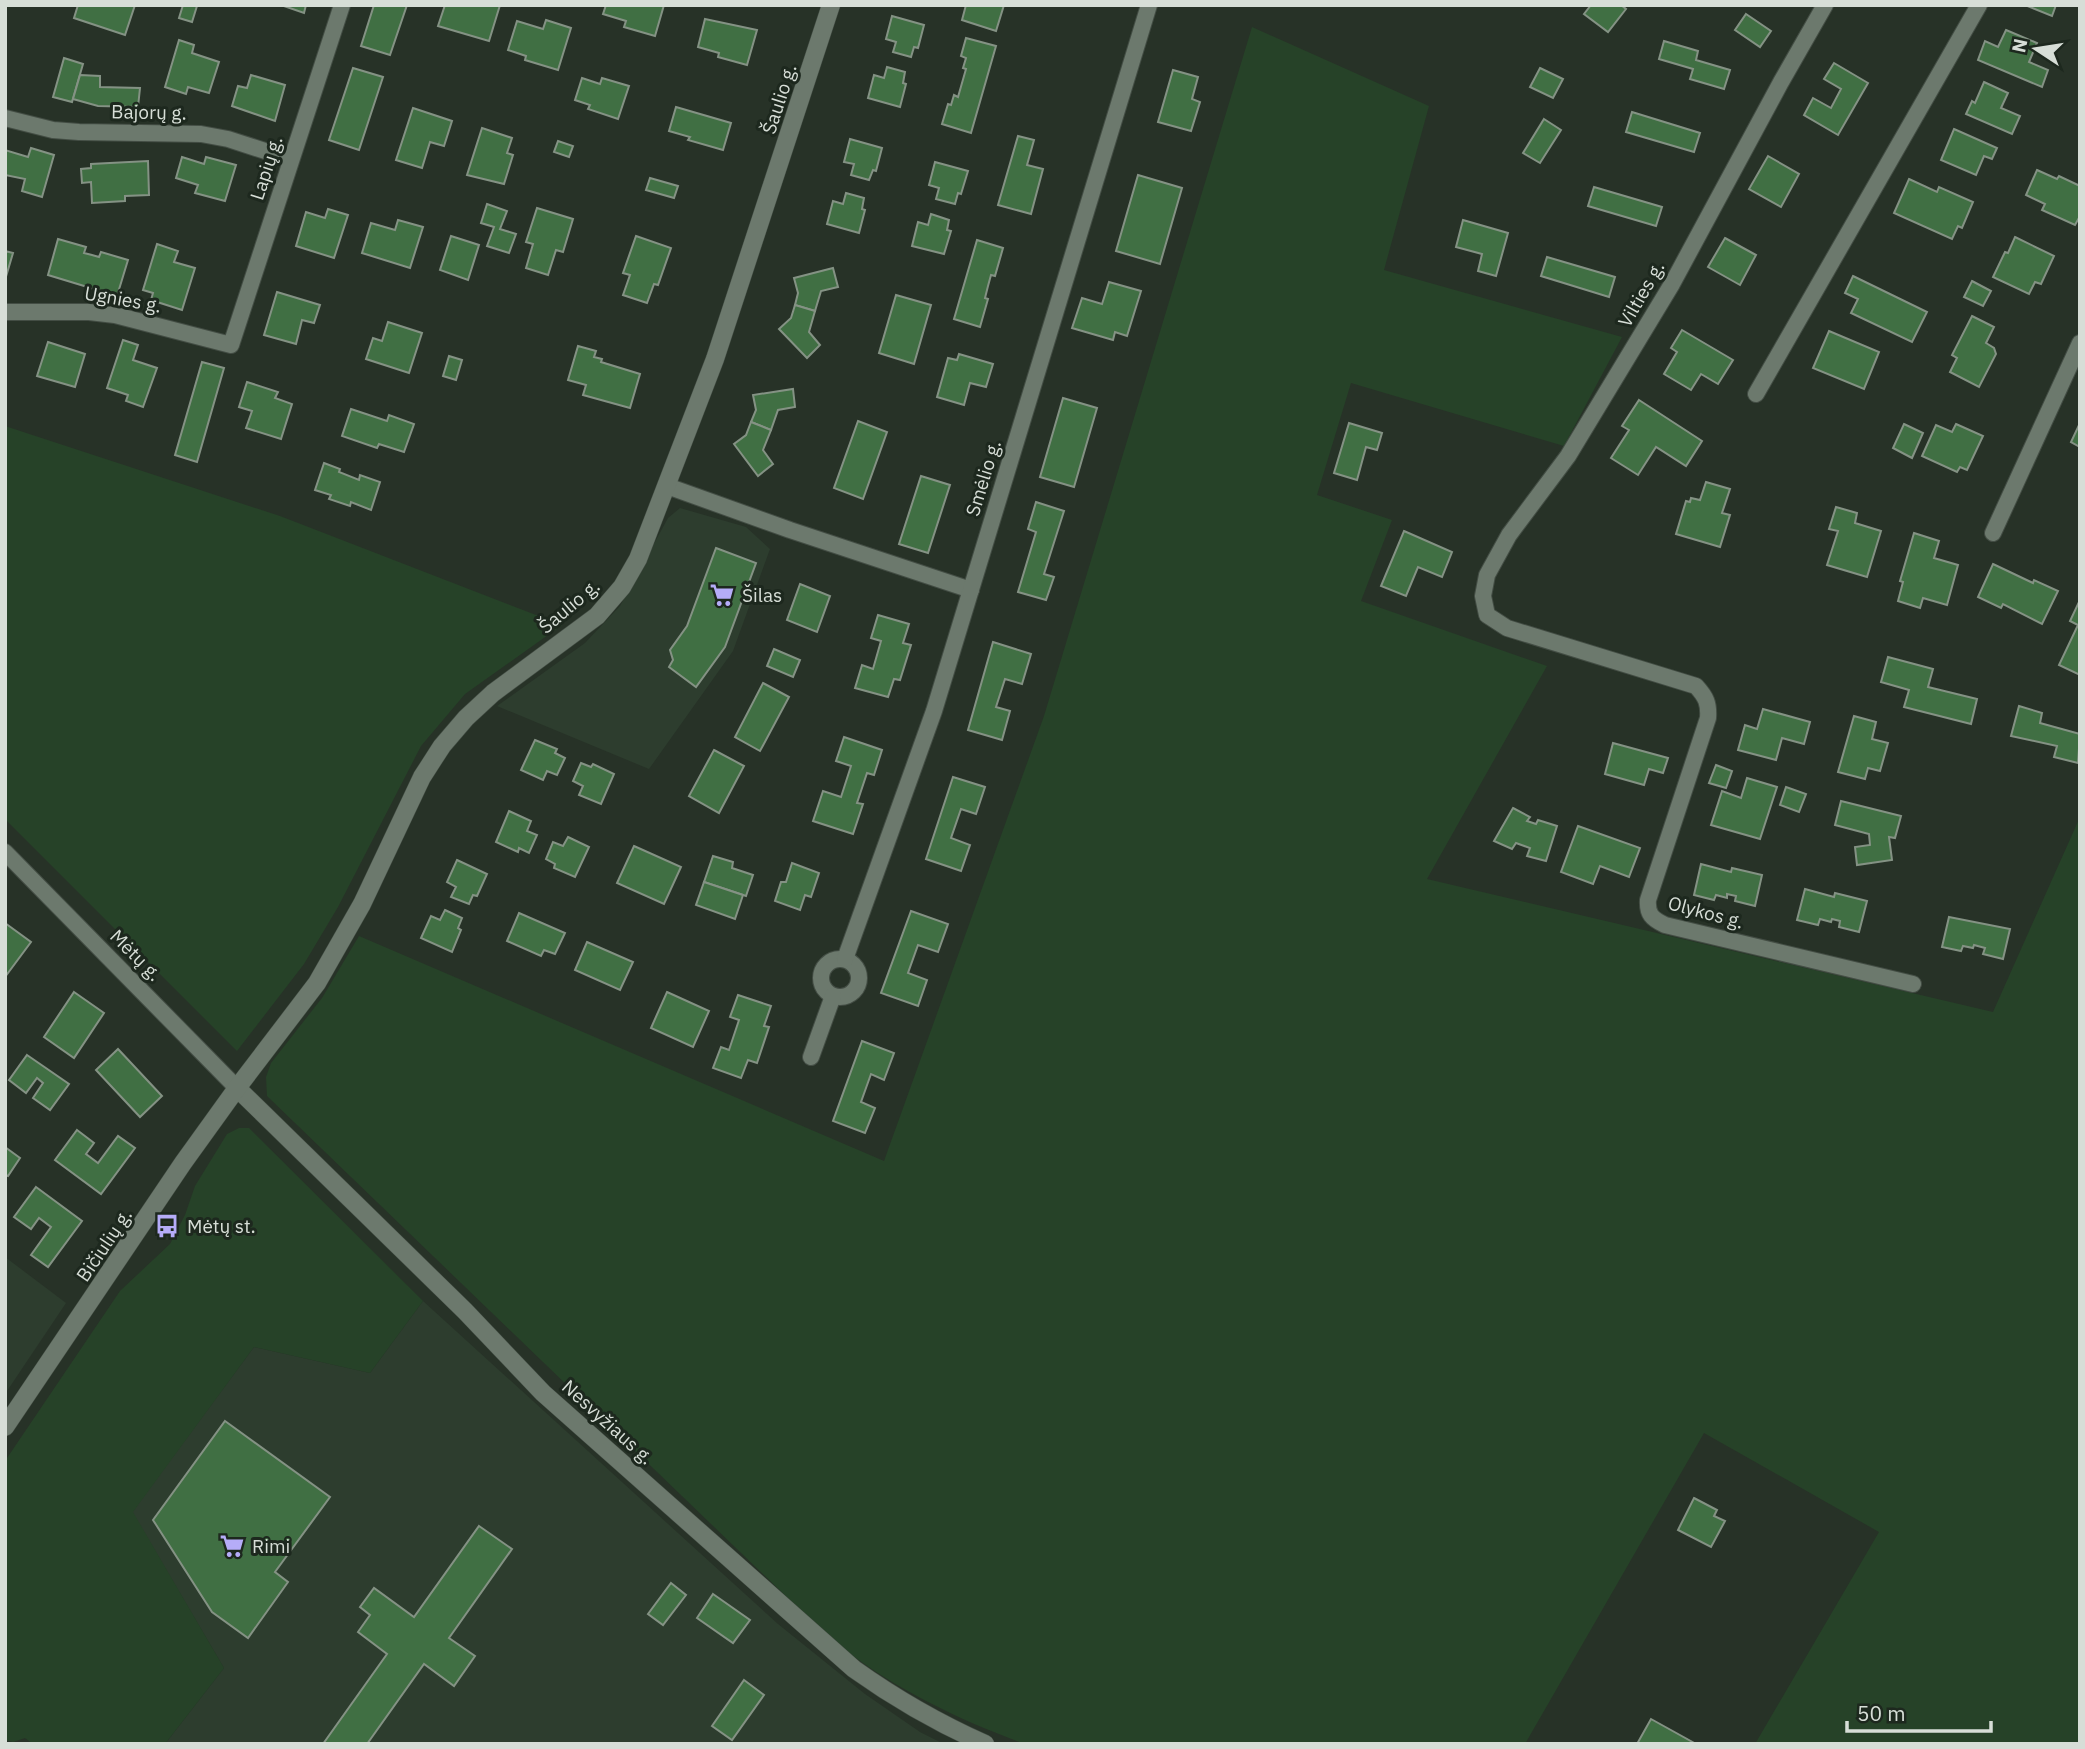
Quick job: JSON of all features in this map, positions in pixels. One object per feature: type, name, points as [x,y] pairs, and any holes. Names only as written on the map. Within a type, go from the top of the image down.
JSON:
[{"type":"street","name":"Lapių g.","points":[[231,345],[342,5]]},
{"type":"street","name":"Šaulio g.","points":[[237,1087],[317,983],[338,949],[422,777],[442,746],[466,718],[493,693],[597,616],[622,587],[638,559],[715,359],[831,5]]},
{"type":"street","name":"Smėlio g.","points":[[845,958],[934,711],[1149,5]]},
{"type":"street","name":"Vilties g.","points":[[1708,718],[1707,697],[1696,686],[1507,628],[1487,615],[1483,596],[1487,575],[1509,535],[1568,456],[1672,284],[1780,82],[1825,5]]},
{"type":"street","points":[[1756,394],[1979,5]]},
{"type":"street","name":"Bajorų g.","points":[[5,118],[53,130],[201,134],[228,139],[290,159]]},
{"type":"street","name":"Ugnies g.","points":[[5,312],[89,312],[115,315],[231,345]]},
{"type":"street","points":[[1993,533],[2080,343]]},
{"type":"street","points":[[667,485],[790,530],[971,590]]},
{"type":"street","name":"Olykos g.","points":[[1708,718],[1648,900],[1647,911],[1654,920],[1665,925],[1913,984]]},
{"type":"street","name":"Mėtų g.","points":[[5,852],[237,1087]]},
{"type":"street","points":[[835,958],[845,958],[857,968],[859,984],[848,996],[833,996],[824,990],[820,981],[821,971],[835,958]]},
{"type":"street","points":[[811,1057],[833,996]]},
{"type":"street","name":"Bičiulių g.","points":[[5,1427],[237,1087]]},
{"type":"street","name":"Nesvyžiaus g.","points":[[237,1087],[465,1311],[543,1393],[854,1669],[895,1699],[985,1744]]},
{"type":"shaded area","points":[[680,508],[746,527],[770,549],[733,651],[649,769],[497,706],[585,643],[620,606],[668,518]]},
{"type":"shaded area","points":[[5,1257],[66,1303],[5,1394]]},
{"type":"shaded area","points":[[423,1301],[778,1624],[865,1694],[920,1732],[944,1744],[165,1744],[224,1668],[132,1512],[254,1347],[370,1373]]},
{"type":"green space","points":[[1252,27],[1429,106],[1384,270],[1622,337],[1564,446],[1351,383],[1317,495],[1392,520],[1361,601],[1547,666],[1427,879],[1993,1012],[2080,817],[2080,1744],[1755,1744],[1879,1532],[1704,1433],[1525,1744],[1025,1744],[955,1715],[909,1692],[866,1665],[832,1639],[267,1096],[266,1077],[271,1063],[322,998],[359,936],[884,1161],[1044,716]]},
{"type":"green space","points":[[5,426],[280,516],[562,625],[465,694],[421,746],[338,907],[304,964],[237,1051],[5,819]]},
{"type":"green space","points":[[239,1128],[249,1128],[423,1301],[370,1373],[254,1347],[133,1512],[224,1668],[165,1744],[33,1744],[25,1738],[13,1742],[5,1740],[5,1461],[120,1291],[170,1244],[185,1215],[195,1186],[227,1134]]},
{"type":"building","points":[[78,5],[135,5],[125,35],[74,18]]},
{"type":"building","points":[[183,5],[197,6],[192,22],[179,18]]},
{"type":"building","points":[[281,5],[306,5],[304,13]]},
{"type":"building","points":[[374,5],[407,5],[390,55],[361,46]]},
{"type":"building","points":[[445,5],[500,5],[489,41],[438,26]]},
{"type":"building","points":[[606,5],[664,5],[655,36],[624,27],[626,21],[603,14]]},
{"type":"building","points":[[966,5],[1004,5],[996,31],[962,20]]},
{"type":"building","points":[[1591,5],[1621,5],[1626,9],[1608,32],[1584,14]]},
{"type":"building","points":[[2025,5],[2056,5],[2052,16]]},
{"type":"building","points":[[1746,14],[1771,31],[1760,47],[1735,30]]},
{"type":"building","points":[[892,16],[924,25],[918,48],[914,47],[911,57],[893,52],[896,42],[886,39]]},
{"type":"building","points":[[705,19],[757,30],[747,65],[718,57],[719,53],[698,47]]},
{"type":"building","points":[[546,20],[571,28],[558,70],[525,60],[526,56],[508,50],[517,21],[543,29]]},
{"type":"building","points":[[2006,30],[2037,43],[2029,62],[2048,70],[2042,87],[1978,60],[1985,41],[1998,47]]},
{"type":"building","points":[[966,38],[996,46],[971,133],[942,124],[948,104],[951,105],[954,95],[958,97],[966,69],[963,68],[966,58],[961,56]]},
{"type":"building","points":[[179,40],[194,45],[192,53],[219,62],[209,93],[188,87],[186,94],[165,87]]},
{"type":"building","points":[[1664,41],[1698,51],[1696,60],[1730,70],[1724,89],[1690,79],[1693,69],[1659,59]]},
{"type":"building","points":[[64,58],[83,64],[72,102],[53,97]]},
{"type":"building","points":[[1834,63],[1868,83],[1838,135],[1804,115],[1813,98],[1831,108],[1841,89],[1824,79]]},
{"type":"building","points":[[887,67],[905,72],[903,83],[906,84],[900,107],[868,98],[874,75],[884,78]]},
{"type":"building","points":[[353,68],[383,77],[359,150],[329,140]]},
{"type":"building","points":[[1540,68],[1563,79],[1553,98],[1530,87]]},
{"type":"building","points":[[1173,70],[1198,77],[1192,99],[1200,102],[1191,131],[1158,122]]},
{"type":"building","points":[[80,75],[100,76],[100,87],[140,88],[138,107],[98,106],[73,99]]},
{"type":"building","points":[[251,75],[285,85],[275,121],[232,106],[238,86],[247,88]]},
{"type":"building","points":[[582,78],[600,84],[602,78],[629,86],[618,119],[588,109],[590,105],[575,100]]},
{"type":"building","points":[[1984,82],[2008,93],[2001,108],[2020,116],[2012,134],[1966,114],[1972,101],[1975,103]]},
{"type":"building","points":[[676,107],[731,123],[723,150],[688,140],[690,137],[669,131]]},
{"type":"building","points":[[413,108],[452,121],[444,146],[430,142],[422,168],[396,160]]},
{"type":"building","points":[[1632,112],[1700,133],[1694,152],[1626,132]]},
{"type":"building","points":[[1544,119],[1561,130],[1540,163],[1523,153]]},
{"type":"building","points":[[482,128],[512,138],[507,153],[513,155],[504,184],[467,175]]},
{"type":"building","points":[[1954,129],[1997,148],[1992,159],[1984,156],[1976,175],[1941,160]]},
{"type":"building","points":[[1018,136],[1034,140],[1027,165],[1043,169],[1031,214],[998,205]]},
{"type":"building","points":[[850,139],[882,148],[876,171],[873,170],[869,180],[851,175],[854,164],[844,162]]},
{"type":"building","points":[[558,141],[573,146],[569,157],[554,152]]},
{"type":"building","points":[[31,148],[54,155],[42,197],[22,191],[25,179],[5,175],[5,150],[28,157]]},
{"type":"building","points":[[1768,156],[1799,174],[1781,207],[1749,189]]},
{"type":"building","points":[[182,157],[204,164],[206,157],[236,165],[225,201],[195,193],[198,185],[176,178]]},
{"type":"building","points":[[148,161],[149,195],[125,196],[125,201],[92,203],[91,182],[82,183],[81,169],[91,168],[91,164]]},
{"type":"building","points":[[935,162],[968,171],[955,204],[936,199],[939,188],[929,185]]},
{"type":"building","points":[[2037,170],[2080,186],[2080,216],[2075,225],[2042,210],[2045,204],[2026,195]]},
{"type":"building","points":[[1138,175],[1182,188],[1160,264],[1116,251]]},
{"type":"building","points":[[650,178],[678,186],[674,198],[646,190]]},
{"type":"building","points":[[1909,179],[1937,192],[1939,187],[1973,202],[1962,228],[1958,226],[1952,239],[1894,213]]},
{"type":"building","points":[[1594,187],[1662,207],[1656,226],[1588,206]]},
{"type":"building","points":[[846,193],[864,198],[862,209],[865,210],[859,233],[827,224],[833,201],[843,204]]},
{"type":"building","points":[[487,204],[507,211],[500,229],[516,234],[509,253],[487,246],[494,227],[481,223]]},
{"type":"building","points":[[537,208],[573,219],[563,252],[556,250],[548,275],[526,268],[533,244],[526,242]]},
{"type":"building","points":[[328,209],[348,215],[334,258],[296,246],[306,212],[325,218]]},
{"type":"building","points":[[931,214],[949,220],[947,230],[951,231],[944,254],[912,246],[918,222],[928,225]]},
{"type":"building","points":[[398,220],[423,227],[410,268],[362,253],[371,223],[395,230]]},
{"type":"building","points":[[1463,220],[1508,233],[1496,276],[1478,271],[1482,254],[1456,247]]},
{"type":"building","points":[[451,236],[479,245],[468,280],[440,270]]},
{"type":"building","points":[[636,236],[671,248],[658,285],[654,284],[647,303],[623,295],[630,275],[623,273]]},
{"type":"building","points":[[2015,237],[2054,256],[2041,284],[2035,282],[2029,294],[1993,277]]},
{"type":"building","points":[[1725,238],[1756,255],[1740,285],[1708,267]]},
{"type":"building","points":[[58,239],[86,247],[84,253],[99,257],[101,252],[128,260],[117,296],[48,275]]},
{"type":"building","points":[[977,240],[1003,248],[995,276],[991,275],[980,327],[954,319]]},
{"type":"building","points":[[157,244],[178,251],[174,262],[195,268],[182,310],[151,300],[153,293],[143,290]]},
{"type":"building","points":[[5,251],[13,253],[5,280]]},
{"type":"building","points":[[1547,257],[1615,277],[1609,297],[1541,276]]},
{"type":"building","points":[[833,268],[838,287],[821,291],[815,311],[795,305],[798,293],[794,278]]},
{"type":"building","points":[[1853,276],[1927,312],[1912,342],[1851,313],[1858,299],[1845,293]]},
{"type":"building","points":[[1972,281],[1991,291],[1983,306],[1964,297]]},
{"type":"building","points":[[1109,282],[1141,291],[1127,336],[1115,332],[1113,340],[1072,328],[1082,298],[1102,304]]},
{"type":"building","points":[[277,292],[320,305],[314,323],[302,320],[296,344],[264,335]]},
{"type":"building","points":[[896,295],[931,305],[914,364],[879,353]]},
{"type":"building","points":[[795,305],[815,311],[809,332],[820,345],[807,358],[779,329],[791,318]]},
{"type":"building","points":[[1972,316],[1994,327],[1986,343],[1994,348],[1996,354],[1979,387],[1950,372],[1957,358],[1952,355]]},
{"type":"building","points":[[388,322],[422,333],[409,373],[366,359],[373,338],[382,341]]},
{"type":"building","points":[[1682,330],[1733,360],[1718,384],[1701,374],[1691,390],[1664,374],[1677,352],[1671,348]]},
{"type":"building","points":[[1829,331],[1879,352],[1864,389],[1813,368]]},
{"type":"building","points":[[123,340],[138,345],[133,360],[157,368],[143,407],[126,401],[128,395],[107,388]]},
{"type":"building","points":[[48,342],[85,354],[75,387],[37,376]]},
{"type":"building","points":[[578,346],[596,351],[594,357],[602,359],[601,362],[640,374],[630,408],[583,395],[586,385],[568,380]]},
{"type":"building","points":[[959,354],[993,364],[986,387],[970,383],[964,405],[937,397],[948,358],[957,360]]},
{"type":"building","points":[[449,356],[462,360],[456,380],[443,376]]},
{"type":"building","points":[[202,362],[224,368],[197,462],[175,455]]},
{"type":"building","points":[[247,382],[278,392],[275,398],[292,404],[281,439],[246,428],[252,411],[239,407]]},
{"type":"building","points":[[793,389],[795,407],[778,410],[771,430],[751,422],[756,410],[753,395]]},
{"type":"building","points":[[1063,398],[1097,408],[1074,487],[1040,477]]},
{"type":"building","points":[[1639,400],[1702,441],[1686,466],[1656,447],[1638,475],[1611,458],[1629,430],[1622,426]]},
{"type":"building","points":[[351,409],[387,421],[389,415],[414,424],[404,452],[379,444],[377,448],[342,436]]},
{"type":"building","points":[[858,421],[887,432],[863,499],[834,488]]},
{"type":"building","points":[[751,422],[771,430],[763,450],[773,464],[758,476],[734,444],[746,435]]},
{"type":"building","points":[[1349,423],[1382,433],[1377,450],[1366,447],[1357,480],[1334,473]]},
{"type":"building","points":[[2080,423],[2080,447],[2071,442]]},
{"type":"building","points":[[1904,424],[1923,433],[1912,458],[1893,448]]},
{"type":"building","points":[[1956,424],[1983,436],[1967,470],[1960,467],[1957,472],[1922,456],[1936,425],[1952,432]]},
{"type":"building","points":[[324,463],[359,480],[360,475],[380,482],[371,510],[351,502],[350,506],[329,499],[331,495],[315,490]]},
{"type":"building","points":[[921,476],[950,485],[928,553],[899,544]]},
{"type":"building","points":[[1706,482],[1730,489],[1722,513],[1730,515],[1720,547],[1676,534],[1686,501],[1690,502],[1691,498],[1700,500]]},
{"type":"building","points":[[1036,502],[1064,511],[1044,574],[1054,577],[1046,600],[1018,592],[1036,532],[1028,529]]},
{"type":"building","points":[[1836,507],[1857,513],[1855,523],[1881,531],[1867,577],[1827,565],[1838,531],[1829,529]]},
{"type":"building","points":[[1404,531],[1452,552],[1442,577],[1418,567],[1406,596],[1381,586]]},
{"type":"building","points":[[1914,533],[1939,541],[1934,558],[1958,565],[1947,605],[1923,598],[1920,608],[1898,601],[1903,582],[1900,581]]},
{"type":"building","name":"Šilas","points":[[716,548],[756,563],[725,647],[696,687],[669,667],[673,660],[670,650],[687,626]]},
{"type":"building","points":[[1993,564],[2033,583],[2034,580],[2058,591],[2042,624],[2003,604],[2001,608],[1978,597]]},
{"type":"building","points":[[800,584],[830,596],[817,632],[787,620]]},
{"type":"building","points":[[2079,602],[2080,675],[2059,665],[2078,625],[2070,621]]},
{"type":"building","points":[[878,615],[909,624],[903,643],[911,645],[900,680],[894,679],[888,697],[855,688],[862,665],[873,669],[881,641],[871,638]]},
{"type":"building","points":[[993,642],[1031,654],[1022,684],[1005,679],[996,707],[1010,711],[1002,740],[968,730]]},
{"type":"building","points":[[774,649],[800,660],[793,677],[767,666]]},
{"type":"building","points":[[1888,657],[1933,669],[1928,687],[1977,699],[1971,724],[1904,707],[1909,690],[1881,682]]},
{"type":"building","points":[[763,683],[789,697],[760,751],[735,737]]},
{"type":"building","points":[[2019,706],[2042,713],[2040,723],[2080,734],[2078,763],[2054,757],[2057,746],[2011,736]]},
{"type":"building","points":[[1763,709],[1810,722],[1804,744],[1782,738],[1776,760],[1738,750],[1745,725],[1757,729]]},
{"type":"building","points":[[1854,716],[1876,722],[1872,739],[1888,743],[1880,771],[1868,768],[1865,779],[1838,772]]},
{"type":"building","points":[[844,737],[882,750],[874,775],[867,773],[857,803],[863,804],[853,834],[813,821],[823,791],[841,797],[851,766],[836,761]]},
{"type":"building","points":[[535,740],[557,749],[555,753],[565,758],[557,775],[547,771],[543,780],[521,770]]},
{"type":"building","points":[[1613,743],[1668,758],[1663,773],[1649,769],[1644,785],[1605,774]]},
{"type":"building","points":[[714,750],[744,766],[719,813],[689,796]]},
{"type":"building","points":[[581,763],[591,767],[593,764],[614,774],[601,804],[579,795],[583,786],[573,781]]},
{"type":"building","points":[[1716,765],[1732,771],[1726,788],[1709,783]]},
{"type":"building","points":[[953,777],[985,787],[976,814],[961,809],[951,838],[970,845],[961,871],[926,859]]},
{"type":"building","points":[[1747,778],[1777,787],[1760,839],[1711,825],[1722,791],[1741,798]]},
{"type":"building","points":[[1786,787],[1806,794],[1799,812],[1780,805]]},
{"type":"building","points":[[1841,801],[1901,816],[1895,838],[1889,837],[1892,860],[1857,865],[1855,847],[1870,845],[1869,834],[1835,825]]},
{"type":"building","points":[[1513,808],[1530,817],[1527,821],[1536,824],[1538,820],[1557,826],[1546,861],[1527,856],[1530,848],[1516,843],[1512,849],[1494,841]]},
{"type":"building","points":[[509,811],[531,821],[527,831],[537,835],[529,853],[519,848],[518,852],[496,842]]},
{"type":"building","points":[[1578,826],[1640,848],[1629,877],[1600,866],[1593,884],[1561,872]]},
{"type":"building","points":[[568,837],[589,847],[575,877],[554,868],[555,864],[546,859],[553,842],[563,846]]},
{"type":"building","points":[[634,846],[681,867],[664,904],[617,883]]},
{"type":"building","points":[[713,856],[733,862],[732,868],[753,875],[746,896],[704,882]]},
{"type":"building","points":[[457,860],[487,874],[477,896],[473,895],[469,904],[451,897],[456,887],[447,882]]},
{"type":"building","points":[[792,863],[819,873],[811,897],[805,895],[800,910],[775,901],[781,882],[786,882]]},
{"type":"building","points":[[1701,864],[1731,872],[1732,868],[1762,875],[1755,906],[1735,901],[1736,896],[1727,894],[1727,898],[1716,895],[1714,900],[1694,895]]},
{"type":"building","points":[[704,882],[743,895],[735,919],[696,905]]},
{"type":"building","points":[[1805,889],[1834,897],[1835,893],[1867,901],[1859,932],[1839,927],[1840,921],[1832,919],[1831,922],[1820,919],[1818,925],[1797,920]]},
{"type":"building","points":[[445,910],[462,918],[458,928],[461,930],[452,952],[421,938],[431,916],[440,920]]},
{"type":"building","points":[[911,911],[948,924],[938,952],[918,945],[908,973],[927,980],[918,1006],[881,993]]},
{"type":"building","points":[[519,913],[565,933],[555,954],[544,950],[541,956],[507,941]]},
{"type":"building","points":[[1949,917],[2010,929],[2003,959],[1983,954],[1985,948],[1974,945],[1973,948],[1963,946],[1961,951],[1942,947]]},
{"type":"building","points":[[5,923],[31,942],[5,977]]},
{"type":"building","points":[[587,942],[633,962],[620,990],[575,970]]},
{"type":"building","points":[[74,992],[104,1013],[74,1058],[44,1037]]},
{"type":"building","points":[[667,992],[709,1011],[693,1047],[651,1028]]},
{"type":"building","points":[[738,995],[771,1006],[764,1026],[769,1027],[757,1063],[748,1060],[741,1078],[713,1068],[721,1047],[729,1050],[739,1020],[730,1017]]},
{"type":"building","points":[[862,1041],[894,1053],[884,1080],[871,1074],[861,1102],[875,1108],[865,1133],[833,1121]]},
{"type":"building","points":[[118,1049],[162,1096],[140,1117],[96,1070]]},
{"type":"building","points":[[27,1055],[69,1084],[50,1110],[33,1098],[43,1083],[37,1078],[26,1093],[9,1080]]},
{"type":"building","points":[[77,1130],[94,1143],[86,1154],[98,1163],[118,1136],[135,1148],[101,1194],[55,1160]]},
{"type":"building","points":[[5,1147],[20,1158],[8,1176],[5,1175]]},
{"type":"building","points":[[36,1187],[82,1221],[48,1267],[31,1255],[51,1227],[39,1218],[31,1229],[14,1217]]},
{"type":"building","name":"Rimi","points":[[225,1421],[330,1497],[275,1572],[288,1582],[248,1638],[212,1612],[153,1520]]},
{"type":"building","points":[[1694,1498],[1717,1510],[1714,1516],[1725,1521],[1711,1547],[1678,1530]]},
{"type":"building","points":[[479,1526],[512,1549],[449,1638],[475,1656],[454,1686],[424,1664],[367,1744],[323,1744],[387,1654],[358,1632],[370,1615],[360,1607],[374,1588],[414,1617]]},
{"type":"building","points":[[671,1583],[686,1595],[663,1625],[648,1614]]},
{"type":"building","points":[[713,1594],[750,1620],[733,1643],[697,1618]]},
{"type":"building","points":[[744,1680],[764,1695],[732,1740],[712,1726]]},
{"type":"building","points":[[1651,1719],[1696,1744],[1637,1744]]},
{"type":"place","name":"Šilas","points":[[722,595]]},
{"type":"place","name":"Mėtų st.","points":[[167,1226]]},
{"type":"place","name":"Rimi","points":[[232,1546]]}]
